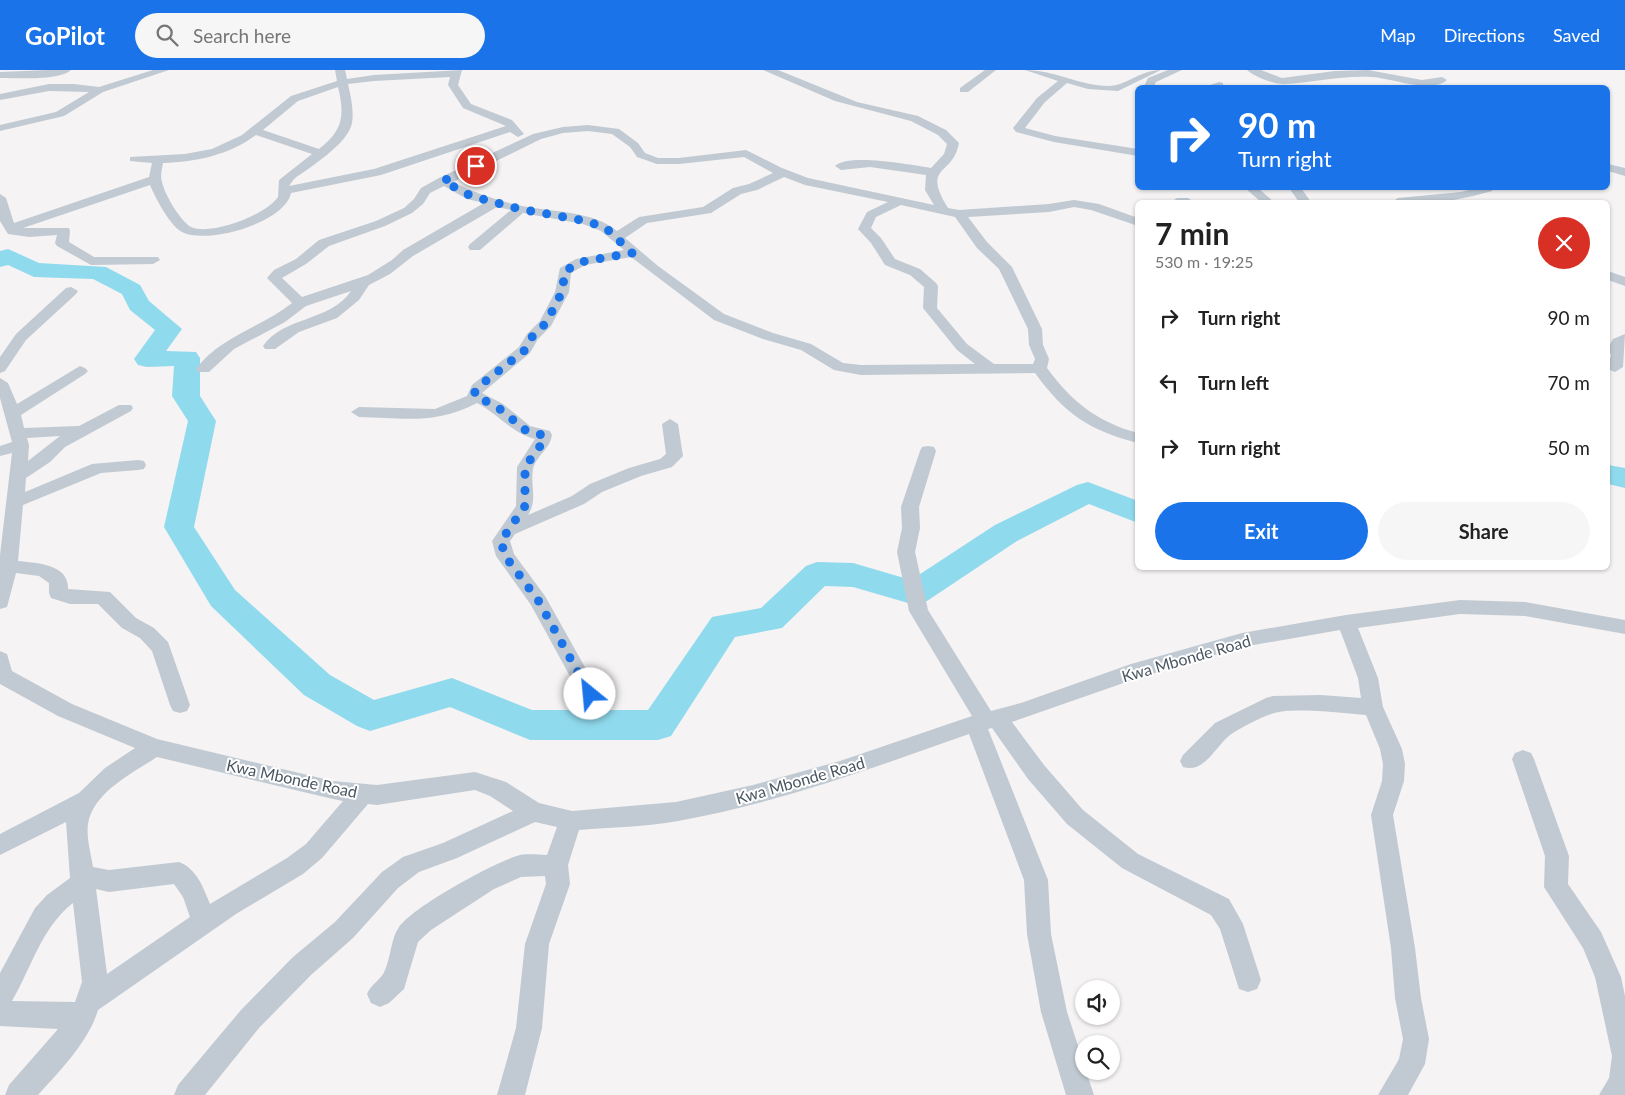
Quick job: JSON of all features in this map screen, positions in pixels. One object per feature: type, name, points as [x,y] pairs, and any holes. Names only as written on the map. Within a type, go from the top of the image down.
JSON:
[{"type":"street","points":[[0,75],[36,75],[66,70]]},
{"type":"street","points":[[0,128],[60,114],[99,90],[164,70]]},
{"type":"street","points":[[768,70],[788,76],[840,99],[911,118],[939,129],[952,143],[952,151],[933,172],[930,180],[931,190],[943,212]]},
{"type":"street","points":[[964,90],[991,70]]},
{"type":"street","points":[[1030,70],[1098,89],[1135,88]]},
{"type":"street","points":[[1118,88],[1156,70]]},
{"type":"street","points":[[1150,85],[1152,80],[1177,70]]},
{"type":"street","points":[[1252,70],[1299,78],[1373,74]]},
{"type":"street","points":[[1353,70],[1422,83],[1441,84],[1449,70]]},
{"type":"street","points":[[134,159],[158,160],[213,154],[256,131],[297,96],[342,76],[428,77],[456,71],[453,85],[467,106],[508,122],[514,127],[519,137],[517,145]]},
{"type":"street","points":[[1278,75],[1317,85]]},
{"type":"street","points":[[158,160],[155,179],[159,192],[179,224],[187,230],[199,232],[229,228],[267,214],[282,202],[285,191],[283,182],[320,153],[345,128],[347,117],[342,76]]},
{"type":"street","points":[[1325,85],[1326,76]]},
{"type":"street","points":[[1066,80],[1041,100],[1019,128],[1020,130],[1054,139],[1135,152]]},
{"type":"street","points":[[0,128],[5,124],[2,105],[46,86],[84,87],[99,90]]},
{"type":"street","points":[[285,191],[377,172],[514,127]]},
{"type":"street","points":[[300,303],[274,278],[276,275],[307,258],[313,248],[326,241],[398,215],[421,200],[425,191],[443,181],[517,145],[562,130],[606,129],[621,134],[641,155],[657,161],[678,162],[740,152],[751,154],[783,173],[805,182],[900,200],[943,212],[959,214],[1049,208],[1061,204],[1078,203],[1135,221]]},
{"type":"street","points":[[256,131],[320,153]]},
{"type":"street","points":[[841,166],[870,163],[933,172]]},
{"type":"street","points":[[1610,168],[1625,172]]},
{"type":"street","points":[[616,238],[643,220],[707,210],[737,191],[753,187],[783,173]]},
{"type":"street","points":[[8,230],[155,179]]},
{"type":"street","points":[[443,181],[471,196],[520,209],[586,221],[606,228],[632,253],[719,317],[768,336],[806,347],[839,367],[861,370],[1040,368]]},
{"type":"street","points":[[1253,190],[1266,200]]},
{"type":"street","points":[[1419,200],[1462,196],[1482,190]]},
{"type":"street","points":[[0,198],[8,230]]},
{"type":"street","points":[[900,200],[871,215],[864,229],[876,241],[890,262],[915,272],[930,286],[930,308],[962,347],[992,370]]},
{"type":"street","points":[[204,369],[211,359],[221,351],[282,318],[300,303],[363,283],[398,263],[408,252],[494,202]]},
{"type":"street","points":[[475,247],[520,209]]},
{"type":"street","points":[[959,214],[982,245],[1005,267],[1035,329],[1036,345],[1042,359],[1040,368],[1052,386],[1077,413],[1090,423],[1107,431],[1135,437]]},
{"type":"street","points":[[8,230],[28,233],[64,231],[62,243],[91,260],[153,260]]},
{"type":"street","points":[[590,694],[538,600],[505,556],[501,541],[507,531],[515,524],[525,506],[525,467],[543,442],[544,435],[533,434],[518,428],[501,410],[474,394],[477,388],[525,350],[532,337],[546,323],[562,292],[565,271],[581,262],[632,253]]},
{"type":"street","points":[[1610,276],[1625,282]]},
{"type":"street","points":[[270,346],[287,333],[348,306],[363,283]]},
{"type":"street","points":[[0,368],[21,337],[71,291]]},
{"type":"street","points":[[1615,367],[1618,355],[1615,348],[1618,342],[1625,338]]},
{"type":"street","points":[[12,414],[80,371]]},
{"type":"street","points":[[0,383],[19,439],[18,475],[10,502],[8,566],[0,602]]},
{"type":"street","points":[[359,412],[435,414],[451,410],[477,397]]},
{"type":"street","points":[[18,475],[44,458],[59,442],[88,429],[125,408]]},
{"type":"street","points":[[507,531],[578,500],[596,488],[666,463],[676,456],[670,424]]},
{"type":"street","points":[[0,451],[19,439],[88,429]]},
{"type":"street","points":[[928,451],[910,507],[911,528],[906,552],[919,611],[986,720],[1036,772],[1074,817],[1130,861],[1220,907],[1231,924],[1248,980]]},
{"type":"street","points":[[10,502],[98,468],[138,465]]},
{"type":"street","points":[[8,566],[43,570],[59,580],[58,593],[70,597],[103,597],[129,623],[147,633],[161,647],[180,704]]},
{"type":"street","name":"Kwa Mbonde Road","points":[[0,670],[65,710],[154,747],[333,790],[377,795],[475,781],[498,789],[534,812],[572,821],[676,812],[753,795],[840,770],[986,720],[1023,711],[1131,672],[1242,640],[1346,622],[1460,607],[1525,609],[1625,627]]},
{"type":"street","points":[[1346,622],[1368,678],[1373,707],[1391,748],[1394,764],[1393,781],[1382,815],[1403,948],[1408,998],[1416,1039],[1412,1064],[1392,1095]]},
{"type":"street","points":[[1191,761],[1223,729],[1273,704],[1321,703],[1373,707]]},
{"type":"street","points":[[986,720],[1036,880],[1039,934],[1054,1012],[1080,1095]]},
{"type":"street","points":[[88,1007],[95,982],[75,830],[77,816],[85,801],[97,788],[154,747]]},
{"type":"street","points":[[1524,759],[1557,856],[1556,887],[1592,940],[1608,977],[1625,1057],[1622,1083],[1613,1095]]},
{"type":"street","points":[[19,1095],[38,1075],[88,1007],[204,922],[295,866],[314,851],[363,793]]},
{"type":"street","points":[[0,845],[85,801]]},
{"type":"street","points":[[188,1095],[250,1019],[302,966],[344,930],[390,880],[411,864],[449,851],[534,812]]},
{"type":"street","points":[[511,1095],[529,1028],[537,944],[558,884],[556,865],[563,840],[572,821]]},
{"type":"street","points":[[380,994],[394,980],[408,935],[422,922],[486,882],[519,866],[556,865]]},
{"type":"street","points":[[0,997],[10,983],[29,941],[50,908],[82,880],[109,881],[162,873],[179,873],[187,880],[194,893],[204,922]]},
{"type":"street","points":[[0,1012],[60,1016],[88,1007]]},
{"type":"waterway","points":[[0,260],[8,256],[34,270],[98,272],[132,290],[139,305],[169,329],[147,359],[187,358],[186,396],[202,421],[179,527],[223,598],[317,685],[370,716],[452,692],[530,725],[658,725],[724,626],[770,619],[817,574],[853,575],[915,593],[1006,533],[1088,492],[1135,512]]},
{"type":"waterway","points":[[1610,475],[1625,478]]},
{"type":"route","points":[[476,166],[443,181],[471,196],[520,209],[586,221],[606,228],[632,253],[581,262],[565,271],[562,292],[546,323],[532,337],[525,350],[493,378],[477,388],[474,394],[479,399],[501,410],[518,428],[533,434],[544,435],[543,442],[525,467],[527,500],[525,506],[515,524],[507,531],[501,541],[505,556],[538,600],[555,627],[590,694]]}]
